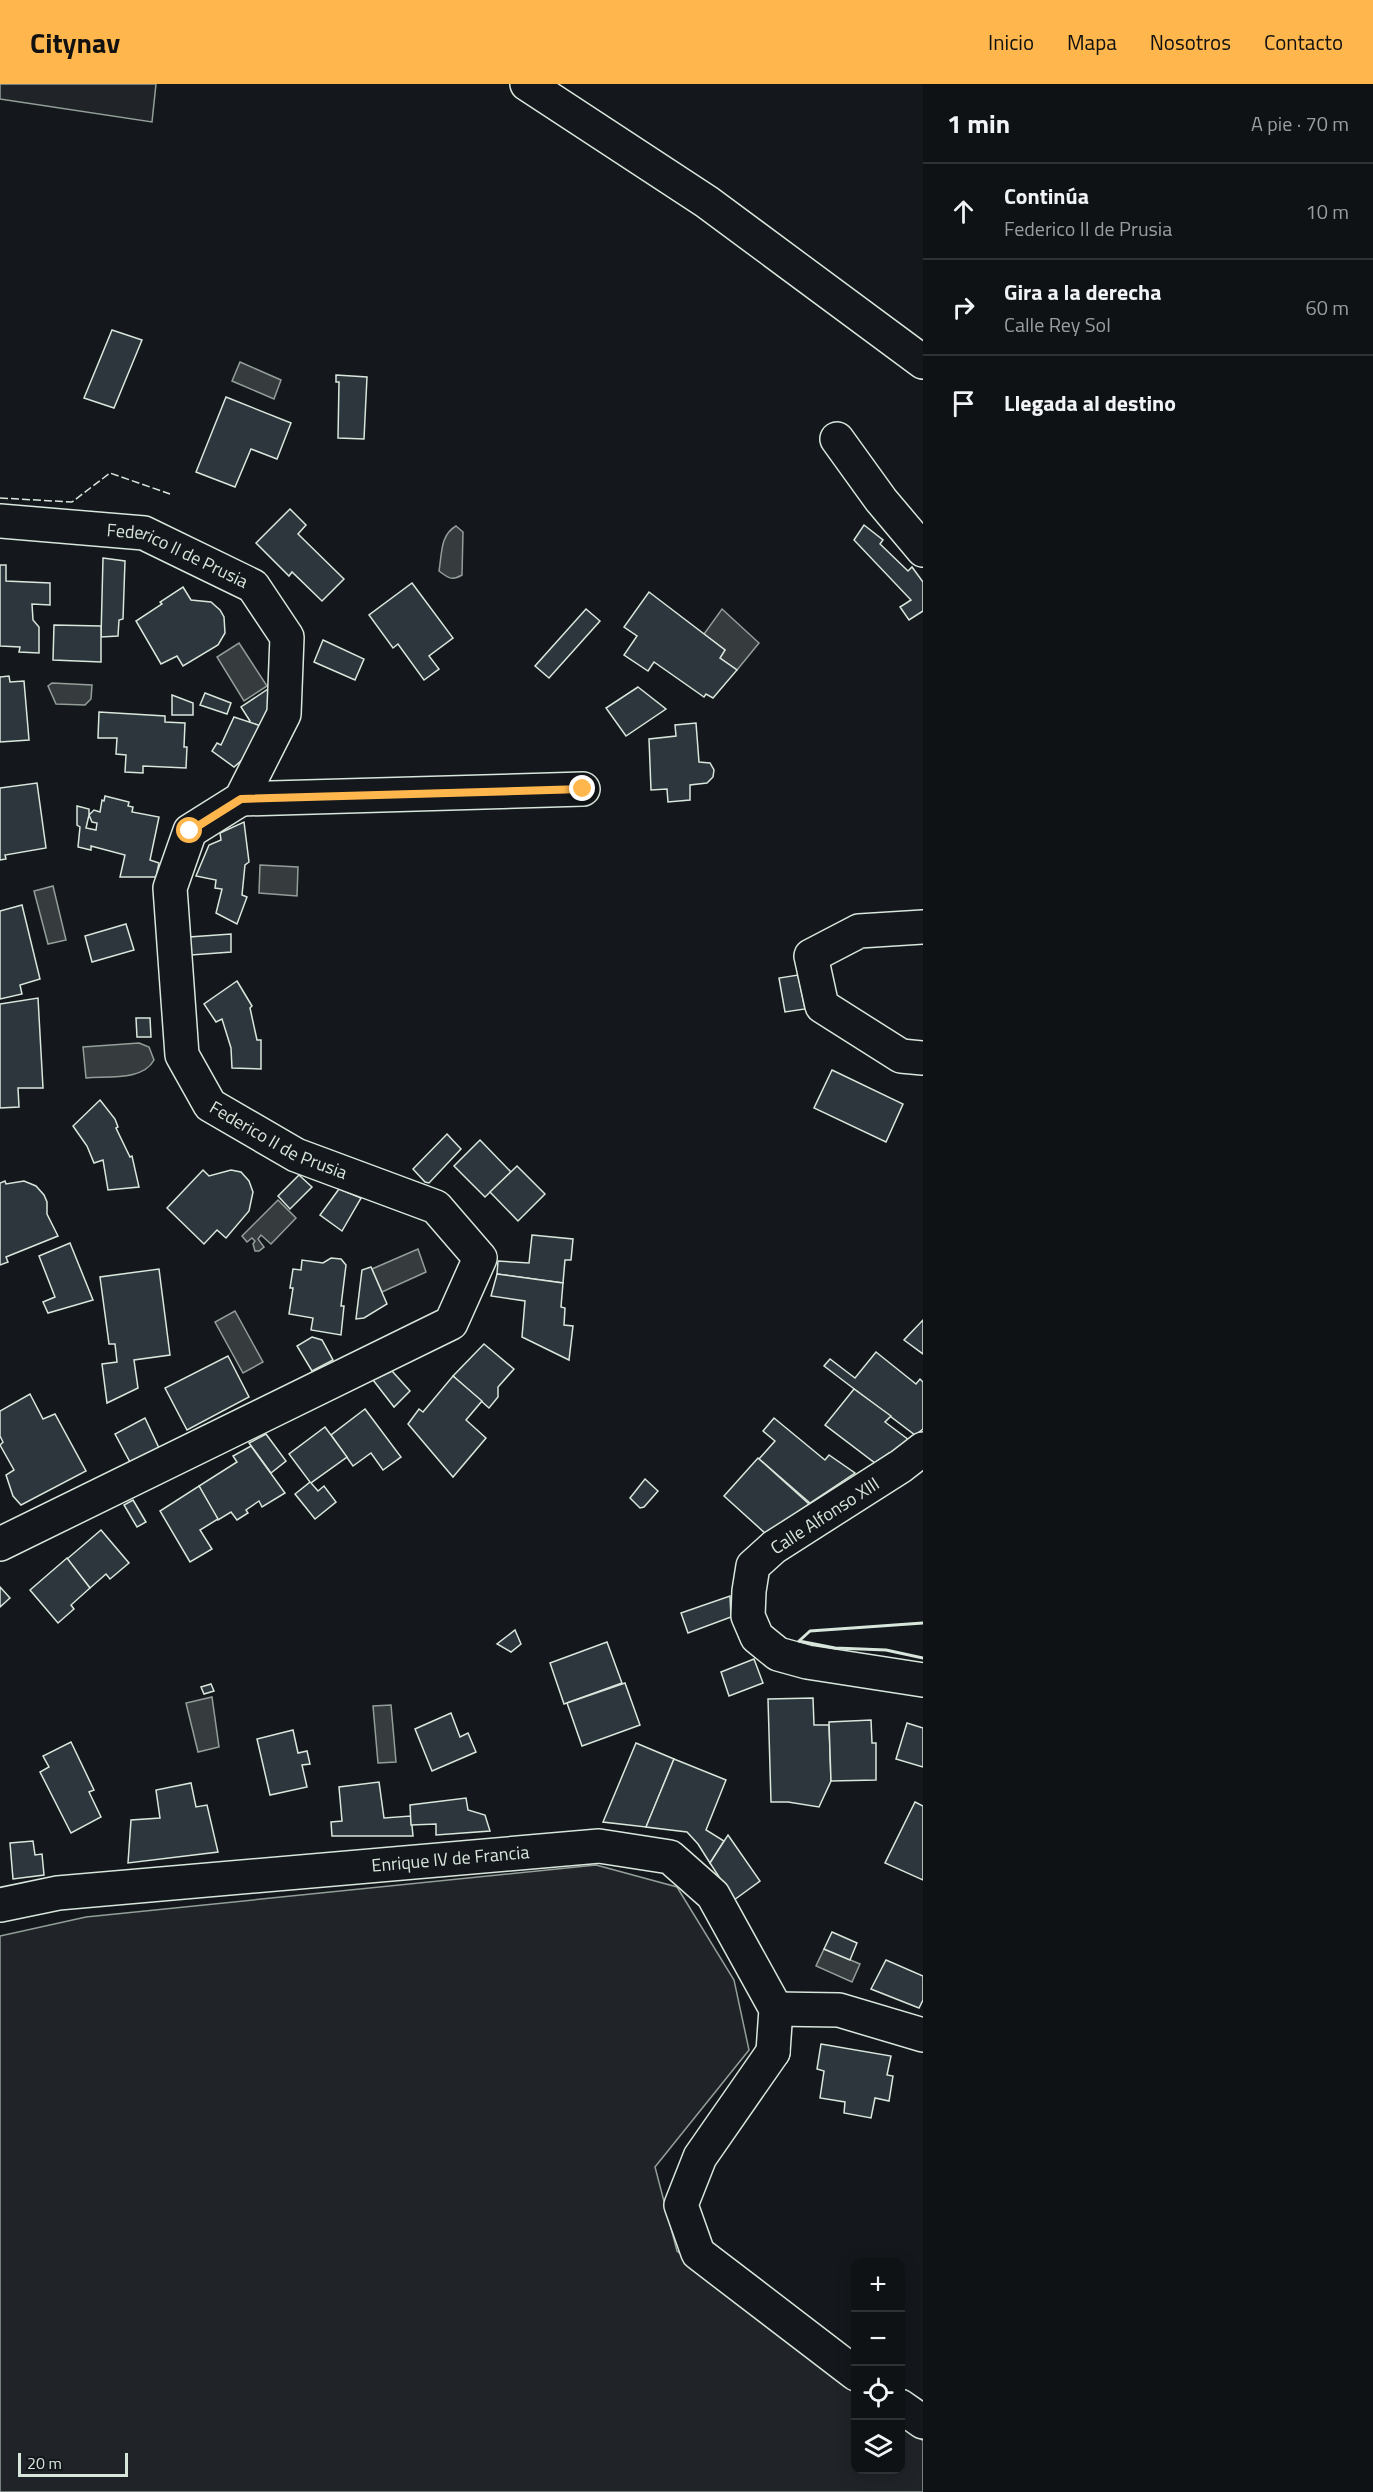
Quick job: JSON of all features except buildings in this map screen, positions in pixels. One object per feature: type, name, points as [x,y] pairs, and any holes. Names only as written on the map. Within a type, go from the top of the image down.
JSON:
[{"type":"main road","points":[[527,84],[707,202],[923,362]]},
{"type":"main road","points":[[837,439],[881,500],[923,550]]},
{"type":"main road","name":"Federico II de Prusia","points":[[0,521],[144,533],[253,586],[287,637],[284,714],[241,799],[190,831],[170,888],[182,1055],[210,1105],[296,1155],[436,1207],[480,1258],[451,1323],[3,1534]]},
{"type":"main road","points":[[241,799],[583,789]]},
{"type":"main road","points":[[923,927],[859,931],[811,957],[822,1006],[902,1056],[923,1058]]},
{"type":"main road","name":"Calle Alfonso XIII","points":[[923,1449],[901,1466],[774,1547],[753,1566],[748,1591],[748,1616],[757,1637],[778,1654],[807,1662],[923,1680]]},
{"type":"main road","name":"Enrique IV de Francia","points":[[0,1905],[58,1893],[599,1846],[670,1857],[713,1895],[776,2009]]},
{"type":"main road","points":[[851,2371],[698,2253],[681,2205],[700,2157],[773,2052],[776,2009],[839,2010],[923,2035]]},
{"type":"main road","points":[[905,2409],[923,2422]]},
{"type":"shaded area","points":[[0,84],[156,84],[152,122],[0,99]]},
{"type":"shaded area","points":[[240,362],[281,380],[274,399],[232,381]]},
{"type":"shaded area","points":[[456,526],[463,532],[462,575],[453,578],[439,571],[444,540]]},
{"type":"shaded area","points":[[722,609],[759,643],[737,670],[720,658],[725,650],[704,634]]},
{"type":"shaded area","points":[[239,643],[267,686],[244,701],[217,657]]},
{"type":"shaded area","points":[[52,683],[92,685],[91,699],[85,705],[56,704],[48,686]]},
{"type":"shaded area","points":[[260,865],[298,867],[297,896],[259,893]]},
{"type":"shaded area","points":[[53,886],[66,940],[48,944],[34,891]]},
{"type":"shaded area","points":[[139,1043],[149,1047],[154,1060],[149,1067],[124,1076],[86,1078],[83,1047]]},
{"type":"shaded area","points":[[278,1200],[296,1218],[271,1244],[261,1235],[258,1239],[264,1247],[255,1251],[253,1244],[255,1241],[252,1238],[247,1242],[242,1236]]},
{"type":"shaded area","points":[[418,1249],[426,1272],[382,1292],[372,1269]]},
{"type":"shaded area","points":[[235,1311],[263,1362],[243,1373],[215,1322]]},
{"type":"shaded area","points":[[212,1697],[219,1747],[198,1752],[186,1703]]},
{"type":"shaded area","points":[[391,1705],[396,1762],[378,1763],[373,1706]]},
{"type":"shaded area","points":[[596,1865],[677,1887],[734,1980],[749,2050],[655,2167],[677,2251],[851,2386],[851,2474],[905,2474],[905,2426],[923,2441],[923,2492],[0,2492],[0,1936],[86,1917]]},
{"type":"shaded area","points":[[824,1949],[860,1964],[852,1982],[816,1966]]},
{"type":"fence","points":[[0,498],[72,502],[110,473],[170,494]]},
{"type":"wall","points":[[923,1623],[810,1631],[799,1641],[835,1648],[886,1650],[923,1658]]},
{"type":"route","points":[[190,831],[241,799],[583,789]]}]
